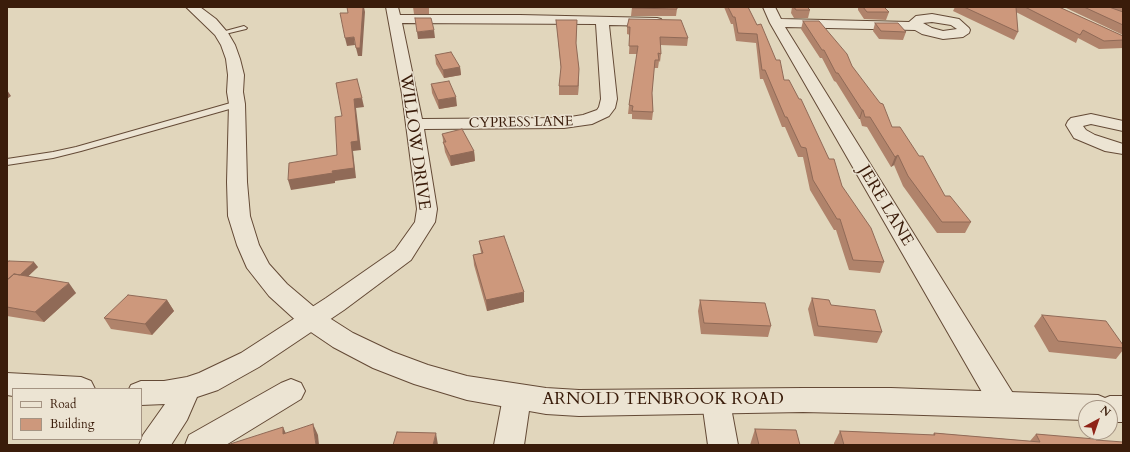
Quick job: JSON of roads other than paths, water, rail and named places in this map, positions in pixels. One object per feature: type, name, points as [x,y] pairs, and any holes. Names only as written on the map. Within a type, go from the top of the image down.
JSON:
[{"type":"street","name":"ARNOLD TENBROOK ROAD","points":[[192,7],[211,22],[232,31],[228,45],[233,59],[236,75],[236,182],[238,216],[248,245],[259,268],[278,290],[311,320],[343,340],[383,360],[424,376],[467,388],[517,397],[579,403],[803,400],[1004,404],[1078,407]]},
{"type":"street","points":[[393,13],[667,22]]},
{"type":"street","name":"WILLOW DRIVE","points":[[142,393],[164,393],[187,389],[227,373],[311,320],[403,255],[425,222],[427,209],[414,124],[393,13]]},
{"type":"street","points":[[772,15],[917,26]]},
{"type":"street","name":"JERE LANE","points":[[772,15],[1004,404]]},
{"type":"street","name":"CYPRESS LANE","points":[[414,124],[564,123],[586,120],[603,113],[607,108],[609,99],[602,21]]},
{"type":"street","points":[[1123,126],[1113,122],[1091,119],[1077,122],[1074,125],[1080,134],[1089,139],[1111,147],[1123,149]]},
{"type":"street","points":[[7,384],[66,388]]},
{"type":"street","points":[[154,445],[177,411],[187,389]]},
{"type":"street","points":[[200,445],[291,391]]},
{"type":"street","points":[[508,445],[517,397]]},
{"type":"street","points":[[716,402],[723,445]]},
{"type":"lane","points":[[7,162],[47,156],[78,149],[237,104]]}]
